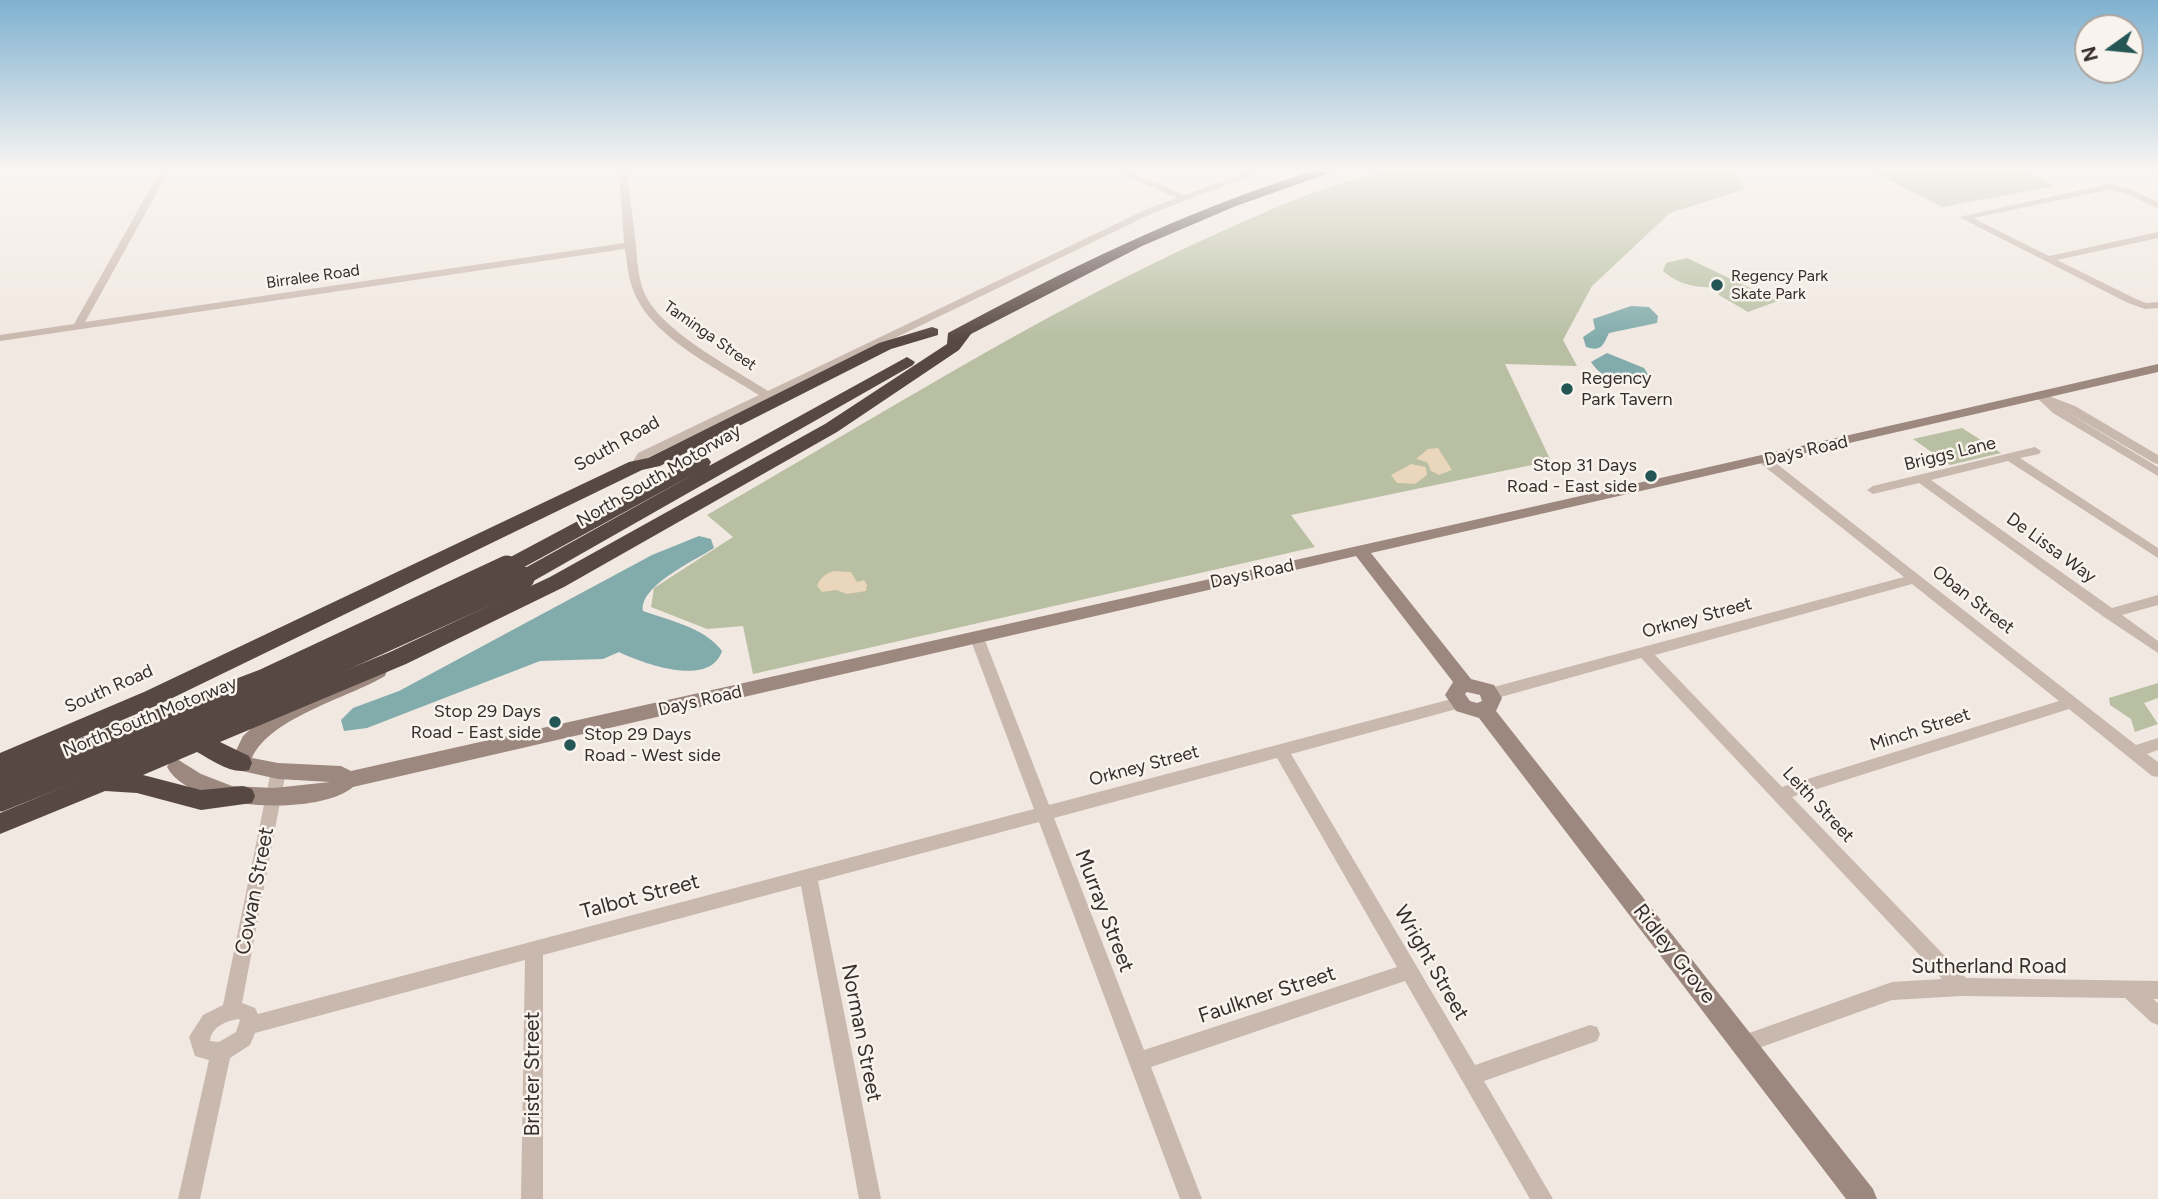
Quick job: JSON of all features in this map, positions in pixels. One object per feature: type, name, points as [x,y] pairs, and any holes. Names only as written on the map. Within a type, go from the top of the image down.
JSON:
[{"type":"highway","name":"North South Motorway","points":[[0,800],[278,691],[420,629],[932,332],[1041,274],[1141,227]]},
{"type":"highway","name":"North South Motorway","points":[[0,781],[265,680],[516,572],[965,330],[1168,227]]},
{"type":"highway","points":[[0,823],[99,784],[174,761],[198,742],[398,658],[579,569],[831,428],[953,347],[965,330]]},
{"type":"highway","points":[[636,466],[654,463],[885,346],[932,332]]},
{"type":"highway","name":"South Road","points":[[0,764],[152,698],[636,466]]},
{"type":"highway","points":[[302,625],[280,650],[278,663],[284,674],[296,681],[341,681]]},
{"type":"highway","points":[[174,761],[173,727],[180,707],[208,677],[233,659],[302,625]]},
{"type":"highway","points":[[28,752],[128,723],[144,721],[173,727],[240,763]]},
{"type":"highway","points":[[0,764],[27,769],[33,776],[34,786],[17,810],[0,823]]},
{"type":"highway","points":[[99,784],[124,781],[137,783],[201,800],[243,796]]},
{"type":"street","points":[[77,328],[134,227]]},
{"type":"street","name":"Taminga Street","points":[[629,227],[639,293],[650,313],[668,330],[767,395]]},
{"type":"street","name":"South Road","points":[[636,466],[642,456],[1119,227]]},
{"type":"street","points":[[1984,227],[2132,301],[2145,306],[2158,305]]},
{"type":"street","points":[[2048,259],[2158,235]]},
{"type":"street","name":"Birralee Road","points":[[0,338],[631,245]]},
{"type":"street","name":"Days Road","points":[[174,761],[198,782],[243,796],[335,790],[347,780],[1764,460],[2158,368]]},
{"type":"street","points":[[2041,396],[2071,408],[2158,460]]},
{"type":"street","points":[[2041,396],[2057,411],[2158,472]]},
{"type":"street","points":[[2086,429],[2102,426]]},
{"type":"street","name":"Briggs Lane","points":[[1873,490],[2035,451]]},
{"type":"street","points":[[2010,457],[2158,554]]},
{"type":"street","name":"Oban Street","points":[[1764,460],[2158,771]]},
{"type":"street","name":"De Lissa Way","points":[[1922,479],[2158,648]]},
{"type":"street","points":[[1360,550],[1462,694],[1468,709],[1487,702]]},
{"type":"street","name":"Orkney Street","points":[[1487,702],[1644,652],[1915,579]]},
{"type":"street","points":[[2109,614],[2158,600]]},
{"type":"street","name":"Murray Street","points":[[978,638],[1042,814],[1191,1199]]},
{"type":"street","name":"Leith Street","points":[[1644,652],[1962,987]]},
{"type":"street","points":[[240,763],[254,737],[270,724],[356,686],[398,658]]},
{"type":"street","name":"Orkney Street","points":[[1042,814],[1280,750],[1462,694]]},
{"type":"street","name":"Ridley Grove","points":[[1487,702],[1863,1199]]},
{"type":"street","name":"Minch Street","points":[[1781,794],[2071,703]]},
{"type":"street","points":[[2134,752],[2158,744]]},
{"type":"street","name":"Wright Street","points":[[1280,750],[1542,1199]]},
{"type":"street","name":"Days Road","points":[[240,763],[278,771],[341,774],[347,780]]},
{"type":"street","name":"Cowan Street","points":[[231,1010],[278,771]]},
{"type":"street","name":"Talbot Street","points":[[250,1025],[1042,814]]},
{"type":"street","name":"Norman Street","points":[[808,877],[870,1199]]},
{"type":"street","name":"Brister Street","points":[[532,1199],[534,948]]},
{"type":"street","name":"Faulkner Street","points":[[1139,1061],[1409,971]]},
{"type":"street","name":"Sutherland Road","points":[[1745,1044],[1892,991],[1962,987],[2158,990]]},
{"type":"street","points":[[2132,991],[2158,1016]]},
{"type":"street","points":[[231,1010],[248,1014],[250,1025],[236,1044],[221,1052],[206,1052],[199,1044],[199,1037],[215,1018],[231,1010]]},
{"type":"street","points":[[1471,1076],[1591,1034]]},
{"type":"street","points":[[188,1199],[221,1052]]},
{"type":"green space","points":[[1232,227],[1655,227],[1592,286],[1563,340],[1577,366],[1505,364],[1551,461],[1291,515],[1315,547],[753,674],[743,626],[707,629],[651,607],[654,588],[733,537],[707,515],[1016,335]]},
{"type":"green space","name":"Regency Park Skate Park","points":[[1687,258],[1778,301],[1748,312],[1719,295],[1718,288],[1682,283],[1663,271],[1666,263]]},
{"type":"green space","points":[[1962,428],[2001,453],[1950,465],[1913,439]]},
{"type":"green space","points":[[2158,683],[2158,698],[2144,703],[2158,724],[2135,732],[2131,719],[2110,705],[2109,698]]},
{"type":"sand","points":[[1438,448],[1452,470],[1439,475],[1431,471],[1427,462],[1416,459],[1428,449]]},
{"type":"sand","points":[[1411,464],[1426,467],[1427,475],[1415,484],[1397,483],[1391,475]]},
{"type":"sand","points":[[833,571],[851,572],[857,582],[864,580],[866,591],[847,594],[836,590],[822,592],[817,586],[818,583]]},
{"type":"water","points":[[1631,306],[1649,307],[1658,316],[1657,323],[1609,333],[1599,348],[1586,347],[1583,337],[1595,329],[1593,319]]},
{"type":"water","points":[[1607,353],[1644,368],[1651,379],[1644,383],[1627,384],[1610,379],[1591,362]]},
{"type":"water","points":[[699,536],[711,539],[714,548],[658,584],[644,602],[643,611],[706,636],[722,651],[715,662],[691,671],[675,670],[619,652],[603,659],[540,661],[367,728],[344,731],[341,720],[353,708],[399,691],[652,555]]},
{"type":"place","name":"Regency Park Skate Park","points":[[1717,285]]},
{"type":"place","name":"Regency Park Tavern","points":[[1567,389]]},
{"type":"place","name":"Stop 31 Days Road - East side","points":[[1651,476]]},
{"type":"place","name":"Stop 29 Days Road - East side","points":[[555,722]]},
{"type":"place","name":"Stop 29 Days Road - West side","points":[[570,745]]}]
